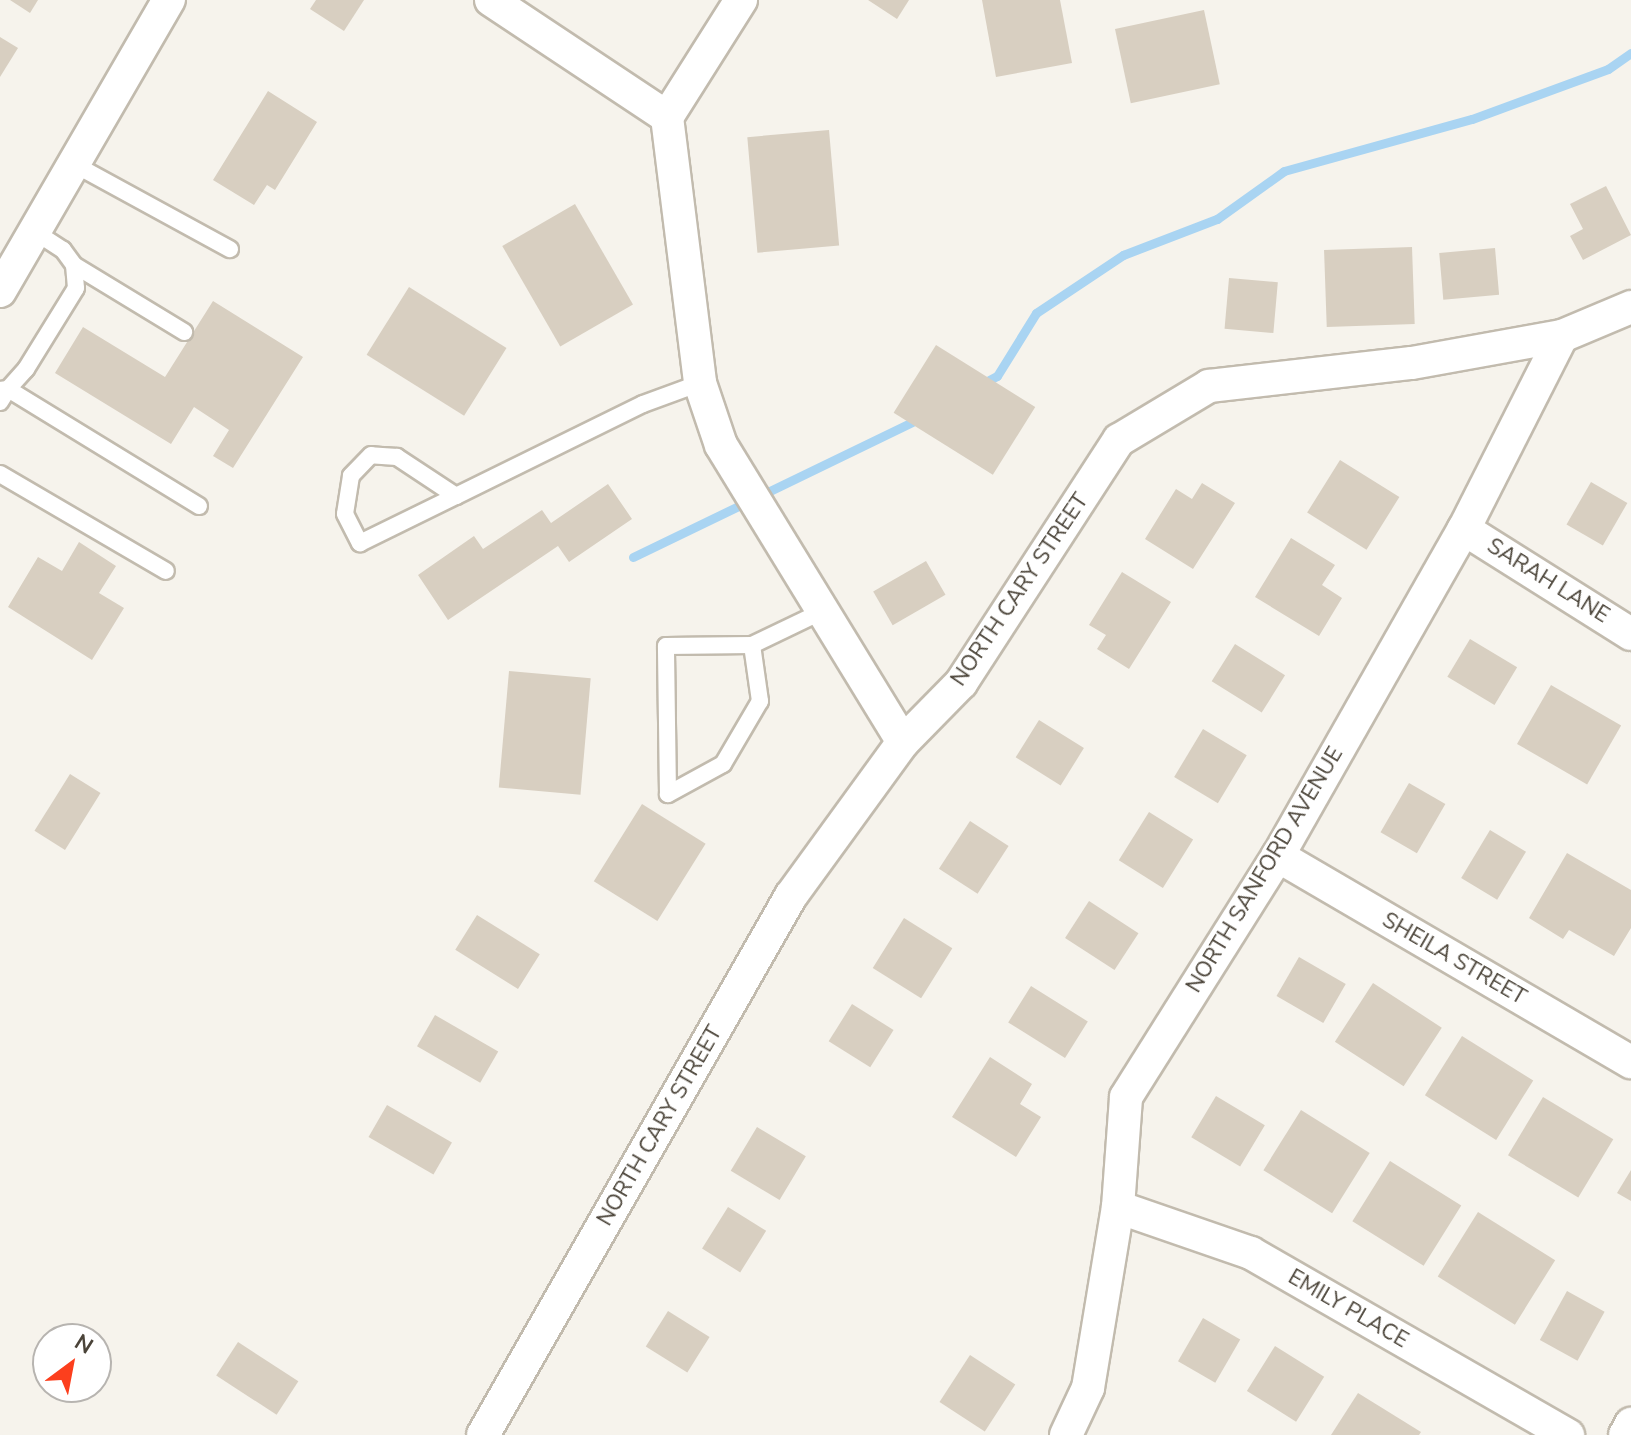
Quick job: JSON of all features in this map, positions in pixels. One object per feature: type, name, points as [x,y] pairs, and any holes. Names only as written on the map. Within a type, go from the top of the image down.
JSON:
[{"type":"street","points":[[0,291],[169,0]]},
{"type":"street","points":[[491,0],[667,117]]},
{"type":"street","points":[[741,0],[667,117],[700,383],[721,445],[903,742]]},
{"type":"street","name":"NORTH CARY STREET","points":[[483,1435],[791,896],[903,742],[961,683],[1119,440],[1209,386],[1412,363],[1562,336],[1631,307]]},
{"type":"street","name":"NORTH SANFORD AVENUE","points":[[1066,1435],[1088,1388],[1118,1207],[1126,1097],[1278,856],[1464,529],[1562,336]]},
{"type":"street","name":"SARAH LANE","points":[[1464,529],[1631,634]]},
{"type":"street","name":"SHEILA STREET","points":[[1278,856],[1631,1062]]},
{"type":"street","name":"EMILY PLACE","points":[[1118,1207],[1251,1253],[1568,1435]]},
{"type":"street","points":[[1625,1435],[1631,1424]]},
{"type":"lane","points":[[72,163],[230,249]]},
{"type":"lane","points":[[35,232],[63,250],[74,265],[184,332]]},
{"type":"lane","points":[[74,265],[76,288],[46,340],[3,394],[199,506]]},
{"type":"lane","points":[[456,496],[397,457],[371,455],[351,476],[345,514],[360,543],[456,496],[643,404],[700,383]]},
{"type":"lane","points":[[0,474],[166,571]]},
{"type":"lane","points":[[752,645],[760,701],[723,764],[668,794],[666,646],[752,645],[823,611]]},
{"type":"building","points":[[10,0],[38,0],[30,13]]},
{"type":"building","points":[[316,0],[364,0],[344,31],[310,9]]},
{"type":"building","points":[[868,0],[909,0],[897,19]]},
{"type":"building","points":[[982,0],[1060,0],[1072,63],[996,77]]},
{"type":"building","points":[[1204,10],[1220,84],[1131,103],[1115,29]]},
{"type":"building","points":[[0,37],[18,48],[0,77]]},
{"type":"building","points":[[268,91],[317,122],[275,190],[267,185],[254,205],[213,180]]},
{"type":"building","points":[[829,130],[839,246],[757,253],[747,137]]},
{"type":"building","points":[[1606,186],[1631,235],[1583,260],[1570,236],[1583,229],[1570,204]]},
{"type":"building","points":[[575,204],[633,304],[560,346],[502,246]]},
{"type":"building","points":[[1412,247],[1415,324],[1327,327],[1324,250]]},
{"type":"building","points":[[1495,248],[1499,295],[1443,300],[1439,253]]},
{"type":"building","points":[[1229,278],[1278,282],[1273,333],[1225,329]]},
{"type":"building","points":[[409,287],[507,348],[464,416],[367,355]]},
{"type":"building","points":[[213,301],[303,357],[233,468],[213,456],[229,430],[194,407],[171,444],[55,373],[83,327],[165,377]]},
{"type":"building","points":[[936,345],[1035,407],[993,475],[894,413]]},
{"type":"building","points":[[1340,460],[1399,497],[1367,550],[1307,513]]},
{"type":"building","points":[[1591,482],[1627,503],[1603,545],[1566,524]]},
{"type":"building","points":[[1202,483],[1235,503],[1193,569],[1145,539],[1176,489],[1192,499]]},
{"type":"building","points":[[608,484],[632,519],[569,562],[558,546],[448,620],[418,575],[474,536],[483,549],[542,510],[551,523]]},
{"type":"building","points":[[1291,538],[1335,565],[1322,585],[1342,598],[1319,636],[1255,597]]},
{"type":"building","points":[[79,542],[116,566],[99,593],[124,608],[92,660],[8,607],[38,557],[62,571]]},
{"type":"building","points":[[926,561],[946,595],[893,625],[873,592]]},
{"type":"building","points":[[1122,572],[1171,602],[1129,669],[1097,649],[1106,635],[1089,625]]},
{"type":"building","points":[[1470,639],[1517,667],[1494,705],[1447,677]]},
{"type":"building","points":[[1235,644],[1285,675],[1262,713],[1212,681]]},
{"type":"building","points":[[509,671],[591,678],[580,795],[499,788]]},
{"type":"building","points":[[1551,685],[1621,726],[1587,784],[1517,744]]},
{"type":"building","points":[[1039,720],[1084,748],[1061,785],[1016,757]]},
{"type":"building","points":[[1203,729],[1247,755],[1218,803],[1174,777]]},
{"type":"building","points":[[70,774],[101,793],[65,850],[34,831]]},
{"type":"building","points":[[1409,783],[1445,804],[1417,853],[1380,832]]},
{"type":"building","points":[[642,804],[706,844],[657,921],[594,881]]},
{"type":"building","points":[[1149,812],[1193,840],[1163,888],[1119,860]]},
{"type":"building","points":[[970,821],[1009,846],[978,894],[939,869]]},
{"type":"building","points":[[1490,830],[1526,852],[1497,900],[1461,878]]},
{"type":"building","points":[[1567,853],[1631,890],[1631,928],[1614,956],[1569,930],[1563,939],[1529,918]]},
{"type":"building","points":[[1089,901],[1138,933],[1115,970],[1065,938]]},
{"type":"building","points":[[477,915],[540,954],[518,989],[455,950]]},
{"type":"building","points":[[904,918],[952,948],[921,998],[873,968]]},
{"type":"building","points":[[1299,957],[1346,984],[1323,1023],[1276,996]]},
{"type":"building","points":[[1373,983],[1442,1028],[1404,1086],[1335,1042]]},
{"type":"building","points":[[1031,986],[1088,1022],[1065,1058],[1008,1022]]},
{"type":"building","points":[[852,1004],[894,1030],[870,1067],[829,1041]]},
{"type":"building","points":[[435,1015],[498,1052],[480,1083],[417,1046]]},
{"type":"building","points":[[1462,1036],[1533,1081],[1496,1140],[1425,1095]]},
{"type":"building","points":[[990,1057],[1032,1084],[1020,1104],[1041,1117],[1016,1157],[952,1117]]},
{"type":"building","points":[[1216,1096],[1265,1125],[1240,1167],[1191,1137]]},
{"type":"building","points":[[1543,1097],[1613,1139],[1578,1198],[1508,1155]]},
{"type":"building","points":[[387,1105],[452,1142],[433,1175],[369,1137]]},
{"type":"building","points":[[1301,1110],[1370,1153],[1332,1213],[1263,1170]]},
{"type":"building","points":[[757,1127],[806,1156],[780,1200],[731,1171]]},
{"type":"building","points":[[1390,1161],[1461,1206],[1424,1266],[1352,1221]]},
{"type":"building","points":[[1631,1170],[1631,1201],[1617,1193]]},
{"type":"building","points":[[728,1207],[766,1231],[740,1272],[702,1249]]},
{"type":"building","points":[[1478,1212],[1555,1260],[1515,1325],[1438,1276]]},
{"type":"building","points":[[1567,1291],[1605,1312],[1577,1361],[1540,1340]]},
{"type":"building","points":[[668,1311],[710,1337],[687,1373],[646,1347]]},
{"type":"building","points":[[1203,1318],[1240,1340],[1215,1383],[1178,1361]]},
{"type":"building","points":[[238,1342],[298,1381],[277,1415],[216,1376]]},
{"type":"building","points":[[1275,1346],[1324,1377],[1296,1422],[1247,1391]]},
{"type":"building","points":[[970,1355],[1015,1384],[985,1431],[940,1402]]},
{"type":"building","points":[[1358,1393],[1421,1432],[1419,1435],[1331,1435]]},
{"type":"waterway","points":[[980,385],[997,376],[1036,313],[1123,255],[1217,219],[1284,171],[1472,119],[1608,69],[1631,53]]},
{"type":"waterway","points":[[633,557],[918,419]]}]
